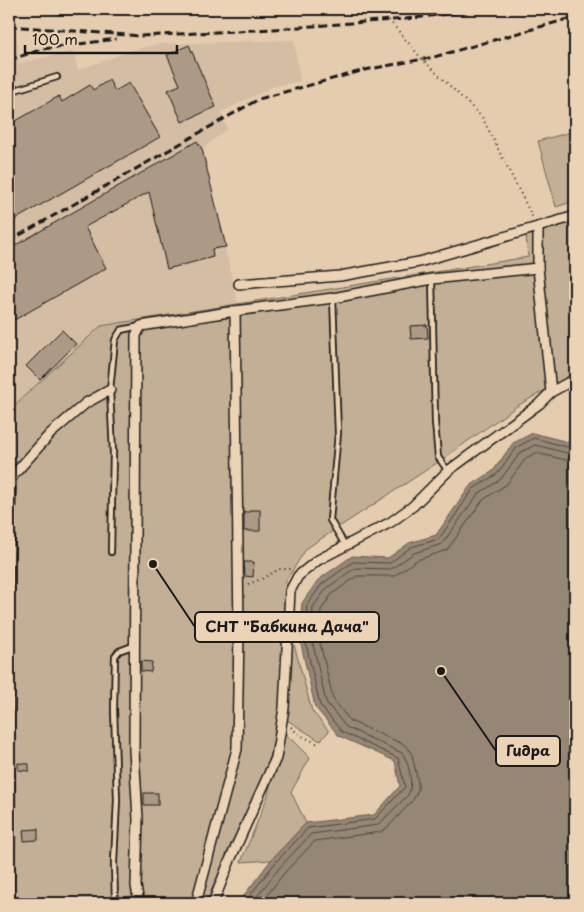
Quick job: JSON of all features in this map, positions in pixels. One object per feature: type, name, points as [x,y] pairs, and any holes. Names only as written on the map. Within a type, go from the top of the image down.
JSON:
[{"type":"street","points":[[239,284],[340,276],[419,262],[575,216]]},
{"type":"street","points":[[538,226],[538,268],[551,392]]},
{"type":"street","points":[[139,903],[136,886],[138,819],[134,750],[136,334],[141,326],[235,310],[333,298],[432,279],[538,268]]},
{"type":"street","points":[[196,903],[237,749],[239,587],[235,310]]},
{"type":"street","points":[[213,903],[230,860],[276,758],[282,719],[290,591],[298,576],[318,560],[399,517],[413,506],[448,471],[539,404],[551,392],[575,378]]},
{"type":"street","points":[[11,478],[50,434],[86,403],[110,390]]},
{"type":"lane","points":[[53,9],[60,11],[157,9]]},
{"type":"lane","points":[[9,92],[57,77]]},
{"type":"lane","points":[[432,279],[435,422],[438,457],[448,471]]},
{"type":"lane","points":[[333,298],[338,433],[330,520],[345,545]]},
{"type":"lane","points":[[111,552],[113,453],[110,390],[115,340],[121,330],[141,326]]},
{"type":"lane","points":[[9,633],[11,478]]},
{"type":"lane","points":[[115,903],[114,862],[117,800],[114,708],[115,656],[119,651],[135,645]]},
{"type":"lane","points":[[9,673],[12,815],[9,902]]},
{"type":"path","points":[[389,20],[422,59],[482,118],[538,226]]},
{"type":"path","points":[[239,587],[262,579],[279,569],[306,570]]},
{"type":"path","points":[[282,719],[298,734],[320,745]]},
{"type":"shaded area","points":[[9,39],[17,40],[19,63],[73,51],[78,70],[136,49],[160,44],[294,40],[300,81],[272,87],[221,112],[227,129],[202,149],[238,304],[101,326],[9,410]]},
{"type":"shaded area","points":[[575,131],[575,201],[556,207],[538,141]]},
{"type":"shaded area","points":[[575,220],[575,373],[517,406],[440,461],[307,548],[286,580],[279,719],[266,773],[212,888],[208,903],[9,903],[9,410],[101,326],[528,257],[526,235]]},
{"type":"shaded area","points":[[292,637],[312,711],[329,731],[320,741],[287,720]]},
{"type":"shaded area","points":[[284,732],[310,758],[291,792],[306,823],[271,860],[241,862],[267,798]]},
{"type":"water","points":[[533,433],[568,442],[575,437],[575,903],[238,903],[271,860],[306,823],[374,815],[400,786],[395,761],[339,736],[315,707],[299,635],[302,603],[318,580],[352,556],[388,558],[409,543],[436,535],[470,486],[493,471],[513,443]]},
{"type":"building","points":[[189,45],[216,107],[182,122],[168,90],[180,85],[167,55]]},
{"type":"building","points":[[109,80],[115,91],[129,83],[160,137],[9,223],[9,125],[59,96],[62,102],[90,85],[93,90]]},
{"type":"building","points":[[197,141],[202,149],[226,247],[212,249],[213,257],[167,269],[149,192],[85,227],[106,268],[9,323],[9,249]]},
{"type":"building","points":[[427,325],[428,338],[411,339],[410,326]]},
{"type":"building","points":[[62,330],[76,344],[40,380],[26,366]]},
{"type":"building","points":[[250,510],[260,510],[260,531],[244,531],[244,512],[250,512]]},
{"type":"building","points":[[244,562],[254,562],[253,577],[245,576]]},
{"type":"building","points":[[141,661],[152,662],[151,672],[141,671]]},
{"type":"building","points":[[18,763],[29,764],[29,771],[18,770]]},
{"type":"building","points":[[144,793],[158,793],[158,805],[144,805]]},
{"type":"building","points":[[38,829],[38,840],[24,841],[23,830]]},
{"type":"railway","points":[[9,26],[141,36],[405,19],[489,9]]},
{"type":"railway","points":[[9,241],[259,99],[365,70],[434,57],[575,17]]},
{"type":"railway","points":[[9,60],[43,49],[116,39]]},
{"type":"place","name":"СНТ \"Бабкина Дача\"","points":[[153,564]]},
{"type":"place","name":"Гидра","points":[[441,671]]}]
